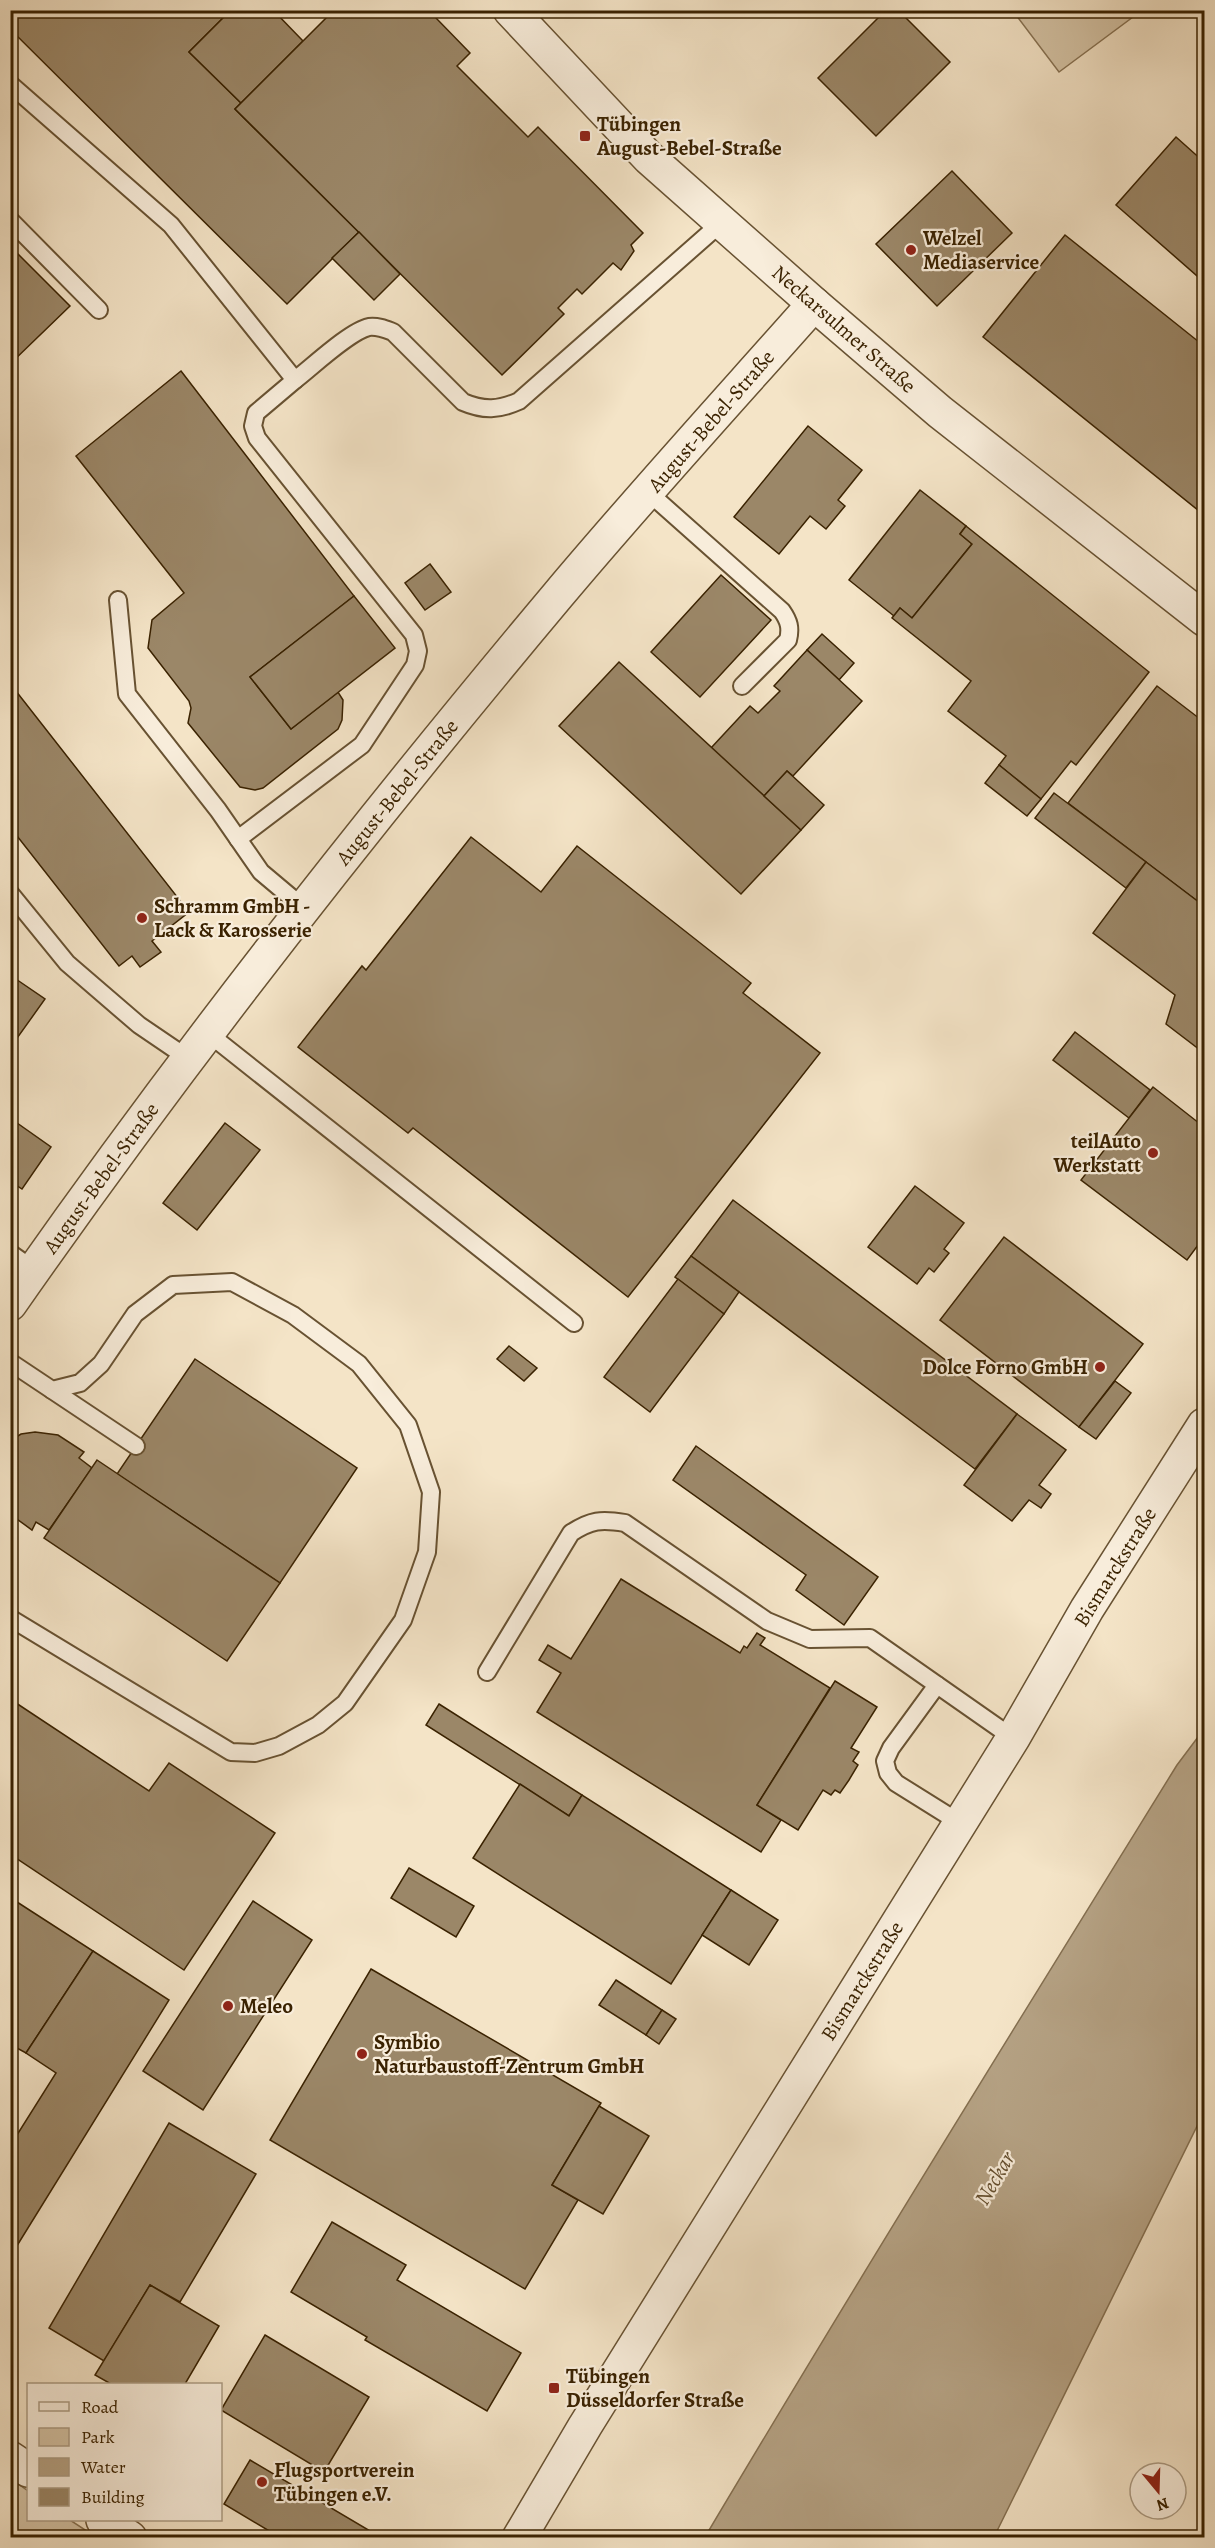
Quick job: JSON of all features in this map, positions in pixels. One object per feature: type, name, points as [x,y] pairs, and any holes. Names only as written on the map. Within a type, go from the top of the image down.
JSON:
[{"type":"street","name":"Neckarsulmer Straße","points":[[510,10],[649,158],[813,304],[940,412],[1204,619]]},
{"type":"street","name":"August-Bebel-Straße","points":[[10,1304],[22,1262],[112,1160],[378,814],[560,593],[813,304]]},
{"type":"street","name":"Bismarckstraße","points":[[519,2538],[585,2426],[1013,1738],[1087,1609],[1204,1425]]},
{"type":"street","points":[[10,2457],[27,2469]]},
{"type":"street","points":[[104,2521],[130,2538]]},
{"type":"lane","points":[[10,84],[171,225],[295,380]]},
{"type":"lane","points":[[10,220],[99,310]]},
{"type":"lane","points":[[238,839],[362,745],[415,665],[418,651],[414,635],[257,438],[253,426],[256,413],[356,332],[369,327],[381,327],[393,332],[463,402],[478,409],[494,410],[507,407],[519,401],[721,223]]},
{"type":"lane","points":[[648,492],[782,611],[788,619],[791,631],[788,640],[742,686]]},
{"type":"lane","points":[[118,600],[127,694],[261,872],[305,909]]},
{"type":"lane","points":[[10,893],[67,963],[139,1025],[189,1059]]},
{"type":"lane","points":[[209,1034],[574,1323]]},
{"type":"lane","points":[[10,1618],[231,1752],[255,1754],[279,1746],[318,1725],[345,1703],[404,1620],[427,1552],[431,1492],[408,1425],[359,1365],[293,1315],[232,1282],[173,1285],[135,1314],[101,1364],[80,1383],[52,1390]]},
{"type":"lane","points":[[10,1362],[136,1446]]},
{"type":"lane","points":[[487,1672],[571,1533],[585,1524],[603,1519],[625,1523],[767,1621],[810,1639],[870,1638],[1013,1738]]},
{"type":"lane","points":[[937,1685],[891,1748],[885,1761],[888,1773],[896,1783],[960,1823]]},
{"type":"green space","points":[[1013,11],[1141,11],[1059,72]]},
{"type":"green space","points":[[11,2479],[27,2490],[27,2521],[72,2521],[96,2537],[11,2537]]},
{"type":"water","name":"Neckar","points":[[1204,1729],[1204,2112],[994,2537],[705,2537],[880,2247],[1177,1765]]},
{"type":"building","points":[[10,10],[231,10],[189,52],[241,103],[235,109],[359,232],[287,304],[10,29]]},
{"type":"building","points":[[231,10],[273,10],[303,41],[241,103],[189,52]]},
{"type":"building","points":[[323,10],[442,10],[436,18],[470,53],[457,66],[528,137],[538,127],[643,233],[631,245],[634,251],[621,270],[613,263],[582,294],[577,289],[558,308],[564,314],[502,375],[235,109],[327,17],[321,12]]},
{"type":"building","points":[[886,10],[898,10],[950,62],[876,136],[818,78]]},
{"type":"building","points":[[1176,137],[1204,162],[1204,282],[1116,205]]},
{"type":"building","points":[[952,171],[1012,233],[937,306],[876,244]]},
{"type":"building","points":[[359,232],[400,274],[374,300],[332,258]]},
{"type":"building","points":[[1065,235],[1204,346],[1204,515],[983,337]]},
{"type":"building","points":[[10,246],[70,306],[10,364]]},
{"type":"building","points":[[181,371],[354,596],[250,677],[291,729],[338,692],[343,700],[342,720],[338,729],[263,788],[255,790],[240,787],[188,723],[191,708],[189,701],[148,648],[152,620],[184,593],[76,456]]},
{"type":"building","points":[[808,426],[862,470],[838,500],[845,506],[826,529],[810,516],[779,554],[734,517]]},
{"type":"building","points":[[920,490],[966,526],[960,534],[972,544],[912,618],[900,608],[894,616],[849,580]]},
{"type":"building","points":[[966,526],[1149,672],[1076,765],[1071,761],[1041,799],[999,765],[1006,756],[948,711],[971,681],[892,618],[900,608],[912,618],[972,544],[960,534]]},
{"type":"building","points":[[430,564],[451,592],[425,610],[405,583]]},
{"type":"building","points":[[721,575],[771,620],[700,697],[651,652]]},
{"type":"building","points":[[354,596],[395,648],[291,729],[250,677]]},
{"type":"building","points":[[822,634],[854,663],[839,680],[807,650]]},
{"type":"building","points":[[807,650],[862,701],[793,776],[787,771],[764,796],[711,748],[750,706],[758,713],[780,691],[774,686]]},
{"type":"building","points":[[619,662],[801,830],[741,894],[559,726]]},
{"type":"building","points":[[12,686],[189,912],[152,941],[161,952],[140,967],[132,956],[119,966],[10,827]]},
{"type":"building","points":[[1157,686],[1204,722],[1204,906],[1068,803]]},
{"type":"building","points":[[999,765],[1041,799],[1027,816],[985,783]]},
{"type":"building","points":[[787,771],[824,805],[801,830],[764,796]]},
{"type":"building","points":[[1054,793],[1146,862],[1126,888],[1035,818]]},
{"type":"building","points":[[471,837],[541,892],[577,846],[751,983],[743,993],[820,1053],[628,1297],[413,1128],[408,1133],[298,1047],[362,966],[366,970]]},
{"type":"building","points":[[1146,862],[1204,906],[1204,1053],[1166,1024],[1175,995],[1093,933]]},
{"type":"building","points":[[10,975],[45,999],[10,1048]]},
{"type":"building","points":[[1075,1032],[1150,1090],[1129,1118],[1053,1060]]},
{"type":"building","name":"teilAuto Werkstatt","points":[[1153,1087],[1204,1127],[1204,1237],[1187,1260],[1081,1180]]},
{"type":"building","points":[[10,1118],[51,1147],[22,1189],[10,1181]]},
{"type":"building","points":[[225,1123],[260,1150],[197,1230],[163,1203]]},
{"type":"building","points":[[915,1186],[964,1223],[944,1249],[949,1253],[934,1272],[929,1268],[917,1284],[868,1247]]},
{"type":"building","points":[[733,1200],[1017,1414],[975,1469],[691,1256]]},
{"type":"building","points":[[1004,1237],[1143,1344],[1079,1427],[940,1320]]},
{"type":"building","points":[[691,1256],[739,1292],[724,1314],[675,1277]]},
{"type":"building","points":[[678,1279],[724,1314],[650,1412],[604,1377]]},
{"type":"building","points":[[509,1346],[537,1368],[524,1381],[497,1359]]},
{"type":"building","points":[[195,1359],[357,1468],[280,1583],[117,1474]]},
{"type":"building","points":[[1115,1381],[1131,1393],[1096,1439],[1079,1427]]},
{"type":"building","points":[[1017,1414],[1066,1450],[1039,1485],[1051,1494],[1041,1508],[1029,1500],[1012,1521],[964,1485]]},
{"type":"building","points":[[35,1432],[58,1435],[84,1452],[79,1458],[92,1468],[49,1530],[36,1522],[32,1530],[10,1514],[10,1441],[21,1434]]},
{"type":"building","points":[[696,1446],[878,1577],[844,1625],[796,1590],[806,1575],[673,1480]]},
{"type":"building","points":[[97,1460],[280,1583],[227,1661],[44,1538]]},
{"type":"building","points":[[621,1579],[740,1653],[744,1646],[747,1648],[757,1633],[765,1638],[760,1645],[830,1688],[757,1805],[781,1820],[761,1852],[537,1712],[561,1673],[539,1660],[548,1645],[571,1659]]},
{"type":"building","points":[[835,1681],[877,1707],[851,1748],[859,1752],[853,1761],[858,1765],[849,1780],[840,1793],[835,1790],[831,1795],[823,1790],[798,1830],[757,1805]]},
{"type":"building","points":[[10,1699],[149,1791],[169,1763],[275,1833],[184,1970],[10,1854]]},
{"type":"building","points":[[439,1704],[582,1795],[569,1816],[426,1725]]},
{"type":"building","points":[[520,1784],[569,1816],[582,1795],[731,1890],[671,1984],[473,1858]]},
{"type":"building","points":[[409,1868],[474,1906],[456,1937],[391,1898]]},
{"type":"building","points":[[731,1890],[778,1920],[749,1965],[702,1935]]},
{"type":"building","name":"Meleo","points":[[253,1901],[312,1940],[203,2110],[143,2071]]},
{"type":"building","points":[[17,1902],[93,1951],[26,2053],[17,2048],[10,2058],[10,1912]]},
{"type":"building","points":[[93,1951],[169,2000],[10,2257],[10,2146],[56,2073],[26,2053]]},
{"type":"building","points":[[371,1969],[601,2103],[552,2185],[578,2200],[525,2289],[270,2140]]},
{"type":"building","points":[[616,1980],[662,2010],[646,2035],[599,2005]]},
{"type":"building","points":[[662,2010],[676,2019],[659,2044],[646,2035]]},
{"type":"building","points":[[599,2106],[649,2136],[603,2214],[552,2185]]},
{"type":"building","points":[[169,2123],[256,2174],[180,2302],[150,2285],[104,2361],[49,2328]]},
{"type":"building","points":[[332,2222],[406,2265],[397,2280],[521,2353],[487,2411],[365,2340],[367,2337],[291,2292]]},
{"type":"building","points":[[150,2285],[219,2326],[186,2383],[109,2383],[95,2375]]},
{"type":"building","points":[[265,2335],[369,2397],[324,2472],[222,2411]]},
{"type":"building","name":"Flugsportverein Tübingen e.V.","points":[[250,2460],[382,2538],[281,2538],[224,2504]]},
{"type":"place","name":"Tübingen August-Bebel-Straße","points":[[585,136]]},
{"type":"place","name":"Welzel Mediaservice","points":[[911,250]]},
{"type":"place","name":"Schramm GmbH - Lack & Karosserie","points":[[142,918]]},
{"type":"place","name":"teilAuto Werkstatt","points":[[1153,1153]]},
{"type":"place","name":"Dolce Forno GmbH","points":[[1100,1367]]},
{"type":"place","name":"Meleo","points":[[228,2006]]},
{"type":"place","name":"Symbio Naturbaustoff-Zentrum GmbH","points":[[362,2054]]},
{"type":"place","name":"Tübingen Düsseldorfer Straße","points":[[554,2388]]},
{"type":"place","name":"Flugsportverein Tübingen e.V.","points":[[262,2482]]}]
